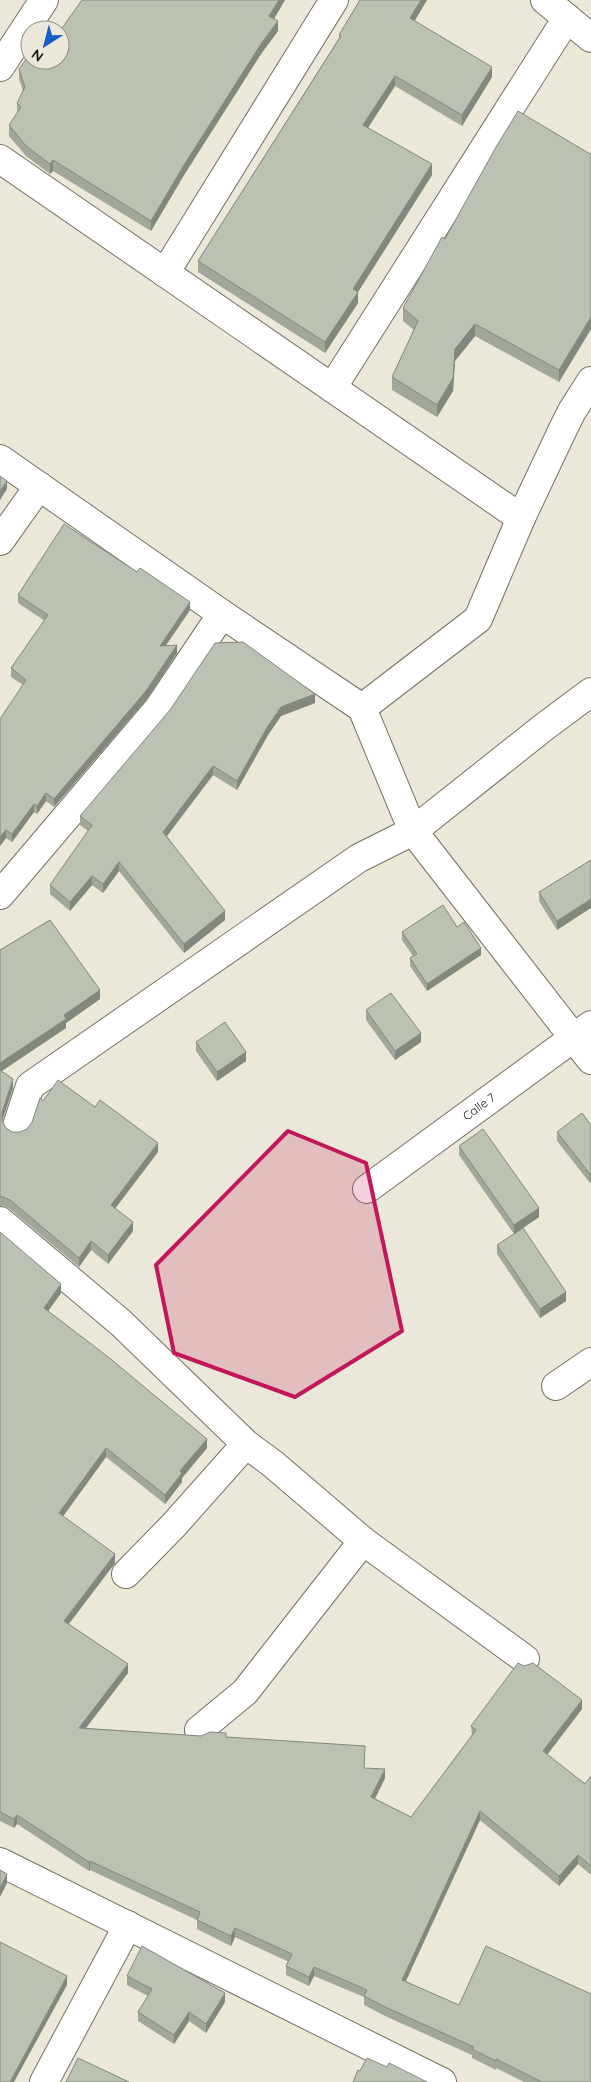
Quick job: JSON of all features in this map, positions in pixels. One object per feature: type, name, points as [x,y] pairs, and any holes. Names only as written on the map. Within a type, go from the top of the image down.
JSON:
[{"type":"street","points":[[0,66],[44,0]]},
{"type":"street","points":[[165,273],[334,0]]},
{"type":"street","points":[[545,0],[591,38]]},
{"type":"street","points":[[332,388],[567,18]]},
{"type":"street","points":[[0,159],[521,518]]},
{"type":"street","points":[[362,708],[478,619],[521,518],[572,411],[591,381]]},
{"type":"street","points":[[0,459],[222,614],[362,708],[413,831],[582,1032],[591,1060]]},
{"type":"street","points":[[0,541],[39,486]]},
{"type":"street","points":[[0,894],[158,709],[222,614]]},
{"type":"street","points":[[17,1126],[30,1086],[351,863],[413,831],[591,692]]},
{"type":"street","name":"Calle 7","points":[[367,1189],[582,1032]]},
{"type":"street","points":[[0,1222],[121,1323],[246,1444],[273,1464],[362,1541],[525,1659]]},
{"type":"street","points":[[556,1386],[591,1362]]},
{"type":"street","points":[[126,1574],[173,1526],[246,1444]]},
{"type":"street","points":[[198,1730],[245,1692],[362,1541]]},
{"type":"street","points":[[0,1862],[442,2082]]},
{"type":"street","points":[[44,2082],[128,1925]]},
{"type":"highlighted area","points":[[288,1131],[366,1163],[402,1331],[295,1397],[174,1353],[156,1265]]},
{"type":"building","points":[[82,0],[279,0],[269,16],[278,21],[261,44],[184,165],[151,221],[53,160],[50,164],[26,146],[9,125],[21,107],[17,103],[25,87],[19,69],[20,68],[20,70],[70,70],[70,20],[68,20]]},
{"type":"building","points":[[360,0],[421,0],[410,18],[492,67],[462,115],[395,76],[363,125],[432,164],[353,289],[358,292],[325,342],[198,261],[341,36],[339,35]]},
{"type":"building","points":[[518,111],[591,153],[591,317],[559,370],[475,324],[455,349],[453,378],[437,405],[392,377],[418,321],[403,308],[442,237],[445,239]]},
{"type":"building","points":[[0,476],[7,481],[0,491]]},
{"type":"building","points":[[64,524],[137,572],[140,568],[190,602],[160,646],[177,645],[146,691],[54,799],[46,793],[37,806],[34,804],[12,834],[6,830],[0,837],[0,719],[26,680],[11,668],[48,615],[18,595]]},
{"type":"building","points":[[243,642],[315,694],[281,707],[237,781],[213,766],[163,832],[225,911],[184,944],[119,862],[103,884],[92,876],[70,902],[50,885],[92,825],[80,816],[170,710],[215,643]]},
{"type":"building","points":[[591,860],[591,899],[557,921],[539,892]]},
{"type":"building","points":[[443,905],[457,927],[464,922],[481,948],[427,984],[410,958],[417,954],[402,932]]},
{"type":"building","points":[[50,920],[100,990],[64,1015],[66,1019],[0,1063],[0,950]]},
{"type":"building","points":[[391,993],[421,1033],[395,1051],[366,1010]]},
{"type":"building","points":[[225,1022],[246,1052],[217,1072],[196,1042]]},
{"type":"building","points":[[0,1070],[13,1079],[2,1112],[2,1121],[6,1128],[12,1132],[20,1132],[27,1129],[32,1122],[40,1098],[43,1101],[58,1080],[95,1107],[100,1100],[158,1143],[111,1205],[133,1222],[108,1255],[91,1241],[79,1258],[10,1200],[0,1197]]},
{"type":"building","points":[[582,1113],[591,1125],[590,1174],[557,1132]]},
{"type":"building","points":[[483,1129],[539,1208],[514,1225],[459,1146]]},
{"type":"building","points":[[523,1228],[566,1292],[540,1309],[497,1245]]},
{"type":"building","points":[[0,1232],[61,1284],[44,1308],[107,1356],[207,1439],[180,1471],[182,1473],[165,1495],[106,1448],[59,1513],[115,1554],[64,1621],[128,1664],[79,1728],[201,1736],[210,1732],[226,1733],[226,1737],[365,1746],[364,1768],[385,1769],[371,1797],[411,1817],[476,1730],[471,1726],[518,1663],[524,1666],[533,1663],[582,1700],[543,1751],[585,1784],[591,1776],[591,1866],[578,1855],[559,1876],[480,1811],[402,1980],[459,2005],[486,1946],[591,1994],[591,2082],[542,2082],[472,2049],[474,2047],[364,1996],[367,1990],[314,1967],[309,1977],[286,1966],[292,1954],[235,1928],[231,1936],[197,1920],[200,1912],[89,1862],[17,1815],[14,1819],[0,1812]]},
{"type":"building","points":[[0,1870],[7,1874],[0,1888]]},
{"type":"building","points":[[0,1942],[67,1976],[10,2082],[0,2082]]},
{"type":"building","points":[[142,1946],[225,1993],[206,2024],[189,2012],[174,2035],[138,2012],[152,1989],[127,1976]]},
{"type":"building","points":[[78,2058],[129,2082],[66,2082]]},
{"type":"building","points":[[367,2058],[387,2067],[389,2063],[427,2082],[353,2082],[358,2070],[360,2071]]}]
